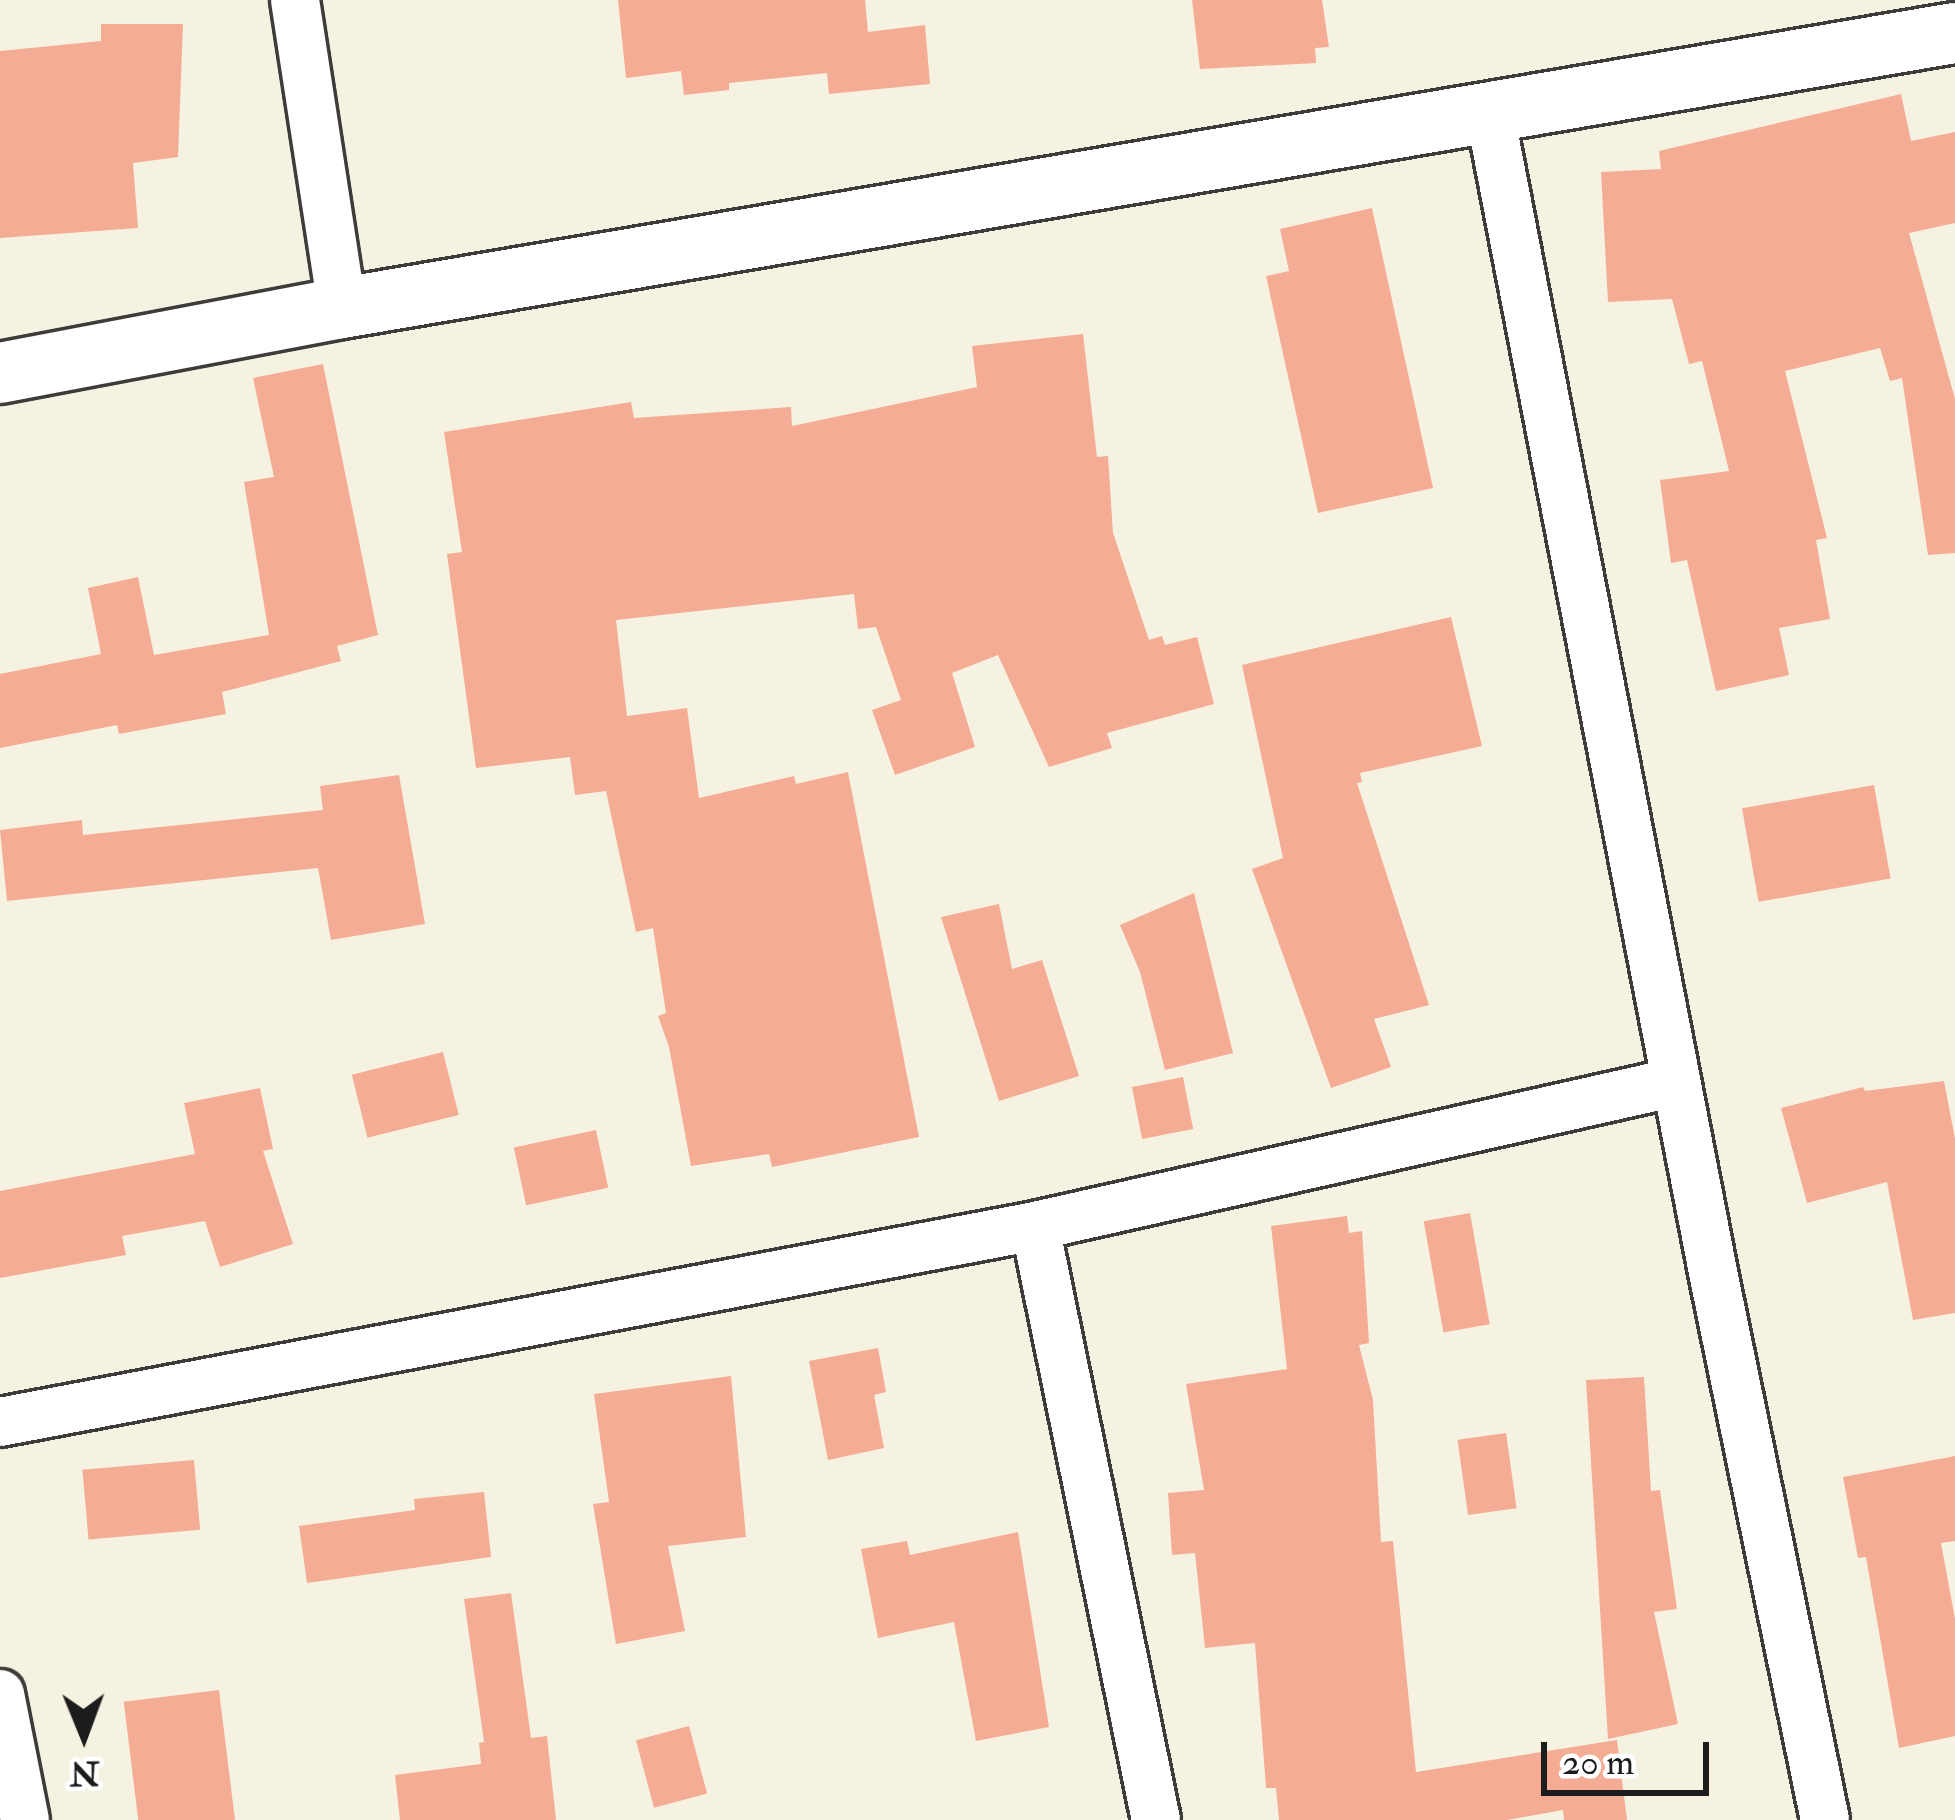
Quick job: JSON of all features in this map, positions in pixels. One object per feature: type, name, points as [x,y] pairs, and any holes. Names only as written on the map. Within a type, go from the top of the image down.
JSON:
[{"type":"street","points":[[295,0],[341,308]]},
{"type":"street","points":[[0,374],[341,308],[1955,33]]},
{"type":"street","points":[[1490,114],[1676,1082],[1825,1820]]},
{"type":"street","points":[[0,1421],[1035,1226],[1676,1082]]},
{"type":"street","points":[[1035,1226],[1156,1820]]},
{"type":"street","points":[[0,1694],[25,1820]]},
{"type":"building","points":[[618,0],[865,0],[868,32],[925,25],[930,84],[829,94],[827,73],[729,83],[729,90],[684,95],[681,71],[626,78]]},
{"type":"building","points":[[1192,0],[1322,0],[1329,47],[1315,48],[1316,63],[1200,69]]},
{"type":"building","points":[[101,24],[183,24],[178,157],[133,163],[138,228],[0,238],[0,51],[101,41]]},
{"type":"building","points":[[1901,94],[1911,141],[1955,132],[1955,223],[1909,233],[1955,399],[1955,553],[1928,555],[1902,378],[1890,381],[1880,348],[1785,371],[1827,538],[1816,540],[1830,619],[1779,628],[1789,675],[1716,691],[1687,560],[1671,563],[1660,480],[1729,471],[1702,361],[1689,364],[1672,299],[1608,302],[1601,172],[1661,169],[1659,151]]},
{"type":"building","points":[[1372,208],[1433,488],[1318,513],[1266,276],[1289,271],[1280,229]]},
{"type":"building","points":[[1083,334],[1097,457],[1108,456],[1113,533],[1149,640],[1162,636],[1165,645],[1197,637],[1214,704],[1107,733],[1112,748],[1049,767],[998,655],[952,673],[975,747],[895,775],[872,710],[901,700],[876,627],[858,629],[854,594],[616,620],[627,716],[687,708],[699,798],[794,776],[796,784],[848,772],[919,1137],[772,1167],[769,1154],[691,1166],[669,1047],[658,1016],[666,1013],[653,928],[636,932],[606,791],[575,795],[570,757],[476,768],[447,554],[462,552],[444,432],[631,402],[634,418],[791,407],[792,426],[977,387],[972,346]]},
{"type":"building","points":[[323,364],[378,635],[337,646],[341,661],[222,692],[226,714],[119,734],[117,725],[0,748],[0,674],[101,654],[88,588],[138,577],[154,655],[269,635],[244,482],[274,477],[253,378]]},
{"type":"building","points":[[1451,617],[1482,746],[1360,773],[1362,782],[1357,783],[1429,1005],[1374,1019],[1391,1067],[1331,1088],[1252,869],[1283,858],[1242,665]]},
{"type":"building","points":[[399,775],[425,924],[331,940],[318,868],[7,901],[0,830],[82,820],[83,835],[323,810],[320,786]]},
{"type":"building","points":[[1874,785],[1890,879],[1759,902],[1742,808]]},
{"type":"building","points":[[1194,893],[1233,1053],[1165,1070],[1140,972],[1120,925]]},
{"type":"building","points":[[999,904],[1012,969],[1042,960],[1079,1076],[999,1101],[941,917]]},
{"type":"building","points":[[443,1052],[459,1115],[368,1138],[352,1075]]},
{"type":"building","points":[[1183,1077],[1193,1129],[1142,1139],[1132,1087]]},
{"type":"building","points":[[1944,1081],[1955,1139],[1955,1313],[1913,1320],[1887,1182],[1807,1203],[1781,1108],[1863,1087],[1865,1091]]},
{"type":"building","points":[[260,1088],[273,1149],[263,1151],[293,1244],[220,1267],[205,1221],[122,1236],[126,1255],[0,1278],[0,1191],[195,1154],[184,1103]]},
{"type":"building","points":[[596,1130],[608,1188],[526,1205],[514,1147]]},
{"type":"building","points":[[1470,1213],[1490,1324],[1443,1332],[1424,1221]]},
{"type":"building","points":[[1347,1216],[1349,1233],[1362,1231],[1369,1343],[1359,1345],[1373,1400],[1381,1542],[1393,1541],[1416,1772],[1617,1740],[1627,1820],[1564,1820],[1563,1810],[1507,1820],[1279,1820],[1276,1788],[1266,1788],[1255,1643],[1205,1648],[1195,1553],[1172,1555],[1168,1493],[1204,1490],[1186,1384],[1287,1369],[1271,1226]]},
{"type":"building","points":[[878,1348],[886,1392],[874,1395],[884,1448],[828,1460],[809,1361]]},
{"type":"building","points":[[731,1376],[746,1537],[668,1546],[685,1631],[616,1644],[593,1504],[609,1502],[594,1394]]},
{"type":"building","points":[[1644,1377],[1651,1491],[1660,1490],[1677,1609],[1654,1612],[1678,1724],[1608,1739],[1586,1380]]},
{"type":"building","points":[[1506,1433],[1517,1508],[1468,1515],[1457,1440]]},
{"type":"building","points":[[1955,1456],[1955,1541],[1941,1543],[1955,1619],[1955,1736],[1899,1748],[1866,1557],[1858,1558],[1843,1477]]},
{"type":"building","points":[[194,1460],[200,1530],[89,1539],[82,1470]]},
{"type":"building","points":[[484,1492],[491,1557],[307,1583],[299,1526],[415,1510],[414,1499]]},
{"type":"building","points":[[1018,1532],[1049,1727],[976,1741],[954,1622],[878,1638],[861,1549],[907,1541],[910,1555]]},
{"type":"building","points":[[511,1593],[531,1738],[547,1736],[556,1820],[400,1820],[395,1775],[481,1764],[479,1743],[484,1742],[464,1599]]},
{"type":"building","points":[[219,1690],[235,1820],[138,1820],[124,1702]]},
{"type":"building","points":[[689,1726],[707,1794],[654,1808],[636,1740]]}]
